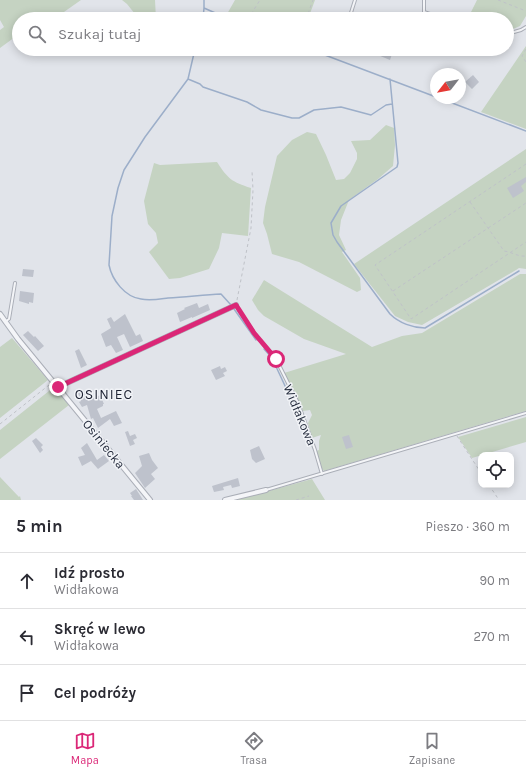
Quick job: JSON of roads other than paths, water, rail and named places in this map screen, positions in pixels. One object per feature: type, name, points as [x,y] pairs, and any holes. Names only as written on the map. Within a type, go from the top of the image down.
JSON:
[{"type":"street","points":[[58,387],[236,305]]},
{"type":"street","name":"Osiniecka","points":[[0,314],[18,339],[150,500]]},
{"type":"street","points":[[225,500],[266,490]]},
{"type":"lane","points":[[351,12],[355,0]]},
{"type":"lane","points":[[424,0],[424,12]]},
{"type":"lane","points":[[514,32],[526,27]]},
{"type":"lane","points":[[6,322],[9,319],[14,283]]},
{"type":"lane","name":"Widłakowa","points":[[236,305],[254,333],[276,359],[298,404],[322,474]]},
{"type":"lane","points":[[266,490],[526,413]]},
{"type":"waterway","points":[[204,0],[204,8],[213,12]]},
{"type":"waterway","points":[[204,8],[204,12]]},
{"type":"waterway","points":[[193,56],[188,79],[145,137],[124,170],[118,188],[112,216],[109,265],[116,282],[120,287],[135,298],[151,300],[221,294],[231,305]]},
{"type":"waterway","points":[[328,56],[430,95]]},
{"type":"waterway","points":[[188,79],[200,84],[203,87],[247,102],[261,110],[292,118],[299,118],[314,110],[341,107],[371,115],[386,105],[392,104]]},
{"type":"waterway","points":[[390,79],[398,163],[397,167],[341,206],[331,223],[333,235],[337,242],[390,314],[402,322],[416,327],[425,328],[519,271]]},
{"type":"waterway","points":[[455,104],[526,131]]},
{"type":"waterway","points":[[234,309],[256,340]]},
{"type":"waterway","points":[[264,349],[272,358],[286,388]]},
{"type":"waterway","points":[[290,395],[307,437]]},
{"type":"district","name":"OSINIEC","points":[[104,394]]}]
